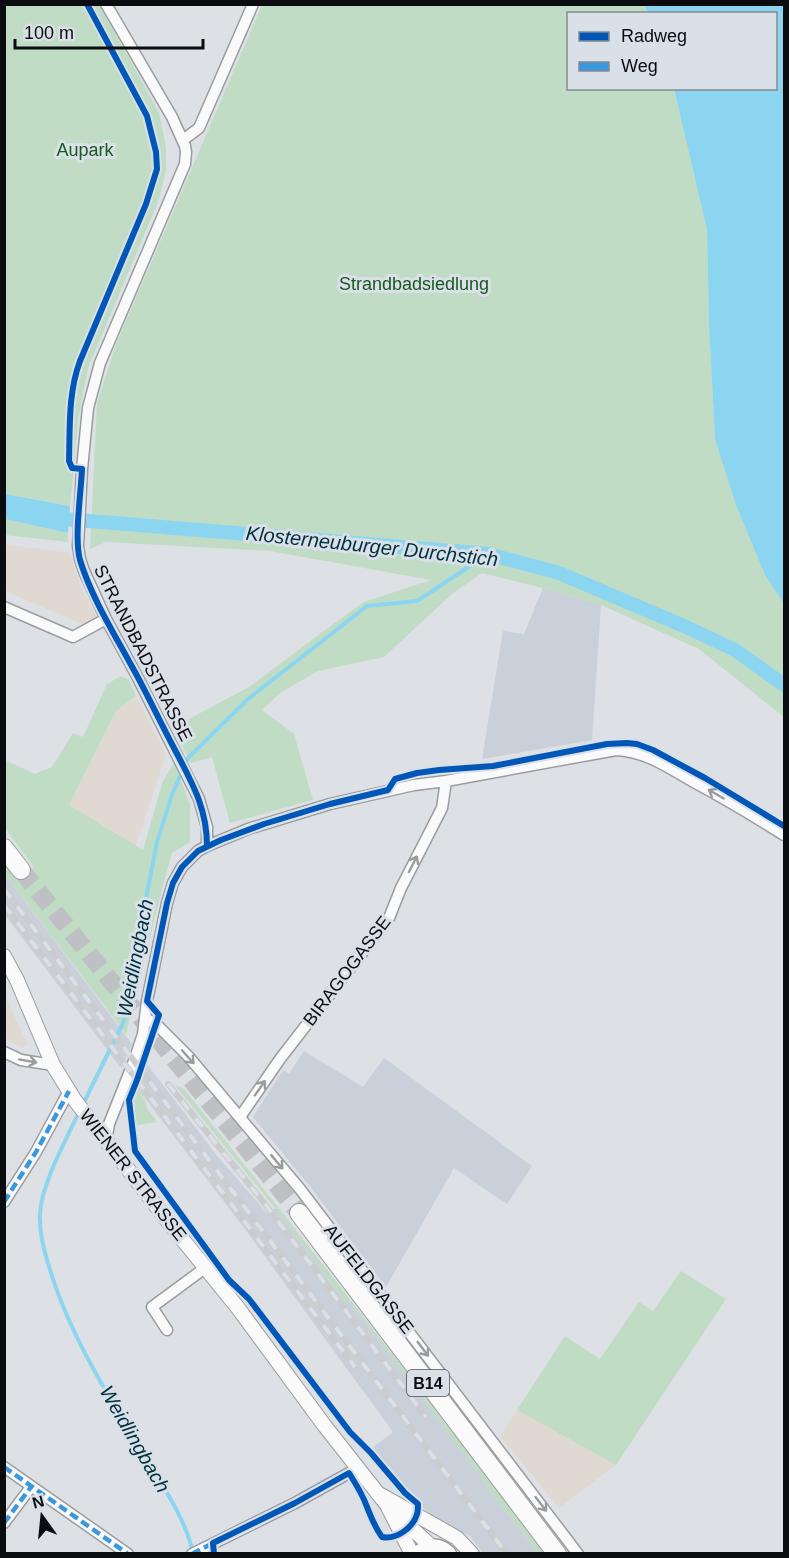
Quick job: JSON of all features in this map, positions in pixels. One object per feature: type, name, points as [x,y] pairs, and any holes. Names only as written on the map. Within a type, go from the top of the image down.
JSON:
[{"type":"main road","points":[[4,848],[21,870]]},
{"type":"main road","name":"B14","points":[[298,1213],[557,1554]]},
{"type":"main road","points":[[425,1550],[439,1548],[448,1554]]},
{"type":"street","points":[[106,4],[168,109],[183,140],[199,128],[253,4]]},
{"type":"street","name":"STRANDBADSTRASSE","points":[[183,140],[186,152],[185,164],[100,363],[88,408],[78,546],[84,571],[106,619],[195,789],[206,821],[207,846]]},
{"type":"street","points":[[4,607],[73,637],[106,619]]},
{"type":"street","points":[[106,1141],[109,1124],[143,1034],[167,903],[173,883],[182,867],[198,851],[207,846],[248,829],[330,804],[388,790],[445,786],[504,770],[616,750],[634,752],[656,761],[784,835]]},
{"type":"street","name":"BIRAGOGASSE","points":[[240,1117],[280,1059],[389,918],[401,888],[442,808],[445,786]]},
{"type":"street","name":"WIENER STRASSE","points":[[4,956],[17,980],[53,1065],[71,1095],[238,1308],[376,1492],[425,1550]]},
{"type":"street","name":"AUFELDGASSE","points":[[145,1018],[156,1024],[188,1056],[300,1189],[578,1554]]},
{"type":"street","points":[[4,1052],[21,1060],[53,1065]]},
{"type":"street","points":[[4,1202],[71,1095]]},
{"type":"street","points":[[167,1330],[152,1307],[205,1268]]},
{"type":"street","points":[[4,1467],[128,1554]]},
{"type":"street","points":[[192,1554],[212,1547],[358,1468]]},
{"type":"street","points":[[4,1523],[31,1487]]},
{"type":"street","name":"WIENER STRASSE","points":[[376,1492],[457,1538],[472,1554]]},
{"type":"street","name":"WIENER STRASSE","points":[[387,1505],[412,1554]]},
{"type":"shaded area","points":[[4,544],[70,553],[81,588],[98,619],[84,625],[5,591]]},
{"type":"shaded area","points":[[543,588],[601,605],[592,740],[482,759],[503,631],[524,634]]},
{"type":"shaded area","points":[[136,696],[166,754],[136,846],[69,805],[116,711]]},
{"type":"shaded area","points":[[5,875],[132,1044],[121,1068],[5,915]]},
{"type":"shaded area","points":[[4,993],[27,1044],[23,1048],[5,1039]]},
{"type":"shaded area","points":[[304,1051],[363,1087],[384,1058],[532,1166],[507,1204],[454,1168],[386,1287],[312,1189],[253,1117],[283,1070],[289,1074]]},
{"type":"shaded area","points":[[147,1064],[218,1157],[267,1213],[275,1208],[344,1300],[350,1303],[538,1553],[483,1553],[470,1536],[439,1522],[428,1512],[371,1449],[393,1432],[245,1229],[137,1088]]},
{"type":"shaded area","points":[[517,1410],[616,1465],[559,1508],[500,1436]]},
{"type":"green space","name":"Aupark","points":[[4,5],[99,5],[159,113],[166,147],[166,171],[158,202],[88,368],[78,419],[70,506],[5,494]]},
{"type":"green space","name":"Strandbadsiedlung","points":[[262,5],[644,5],[648,12],[567,12],[567,90],[674,90],[707,230],[715,439],[765,575],[784,604],[784,683],[779,681],[784,688],[784,717],[699,649],[601,605],[482,573],[453,593],[384,657],[318,671],[280,693],[262,710],[294,734],[313,800],[230,823],[212,757],[191,763],[172,728],[249,687],[364,602],[431,580],[270,551],[106,542],[90,549],[97,403],[117,342]]},
{"type":"green space","points":[[5,519],[68,533],[68,542],[5,535]]},
{"type":"green space","points":[[121,676],[129,680],[136,696],[116,711],[69,805],[143,850],[163,781],[174,763],[190,804],[190,842],[172,853],[126,1034],[5,875],[5,864],[17,880],[34,867],[5,828],[4,757],[7,761],[35,774],[52,767],[73,733],[83,737],[107,684]]},
{"type":"green space","points":[[174,1084],[184,1089],[276,1204],[544,1553],[538,1553],[350,1303],[344,1300],[275,1208]]},
{"type":"green space","points":[[137,1088],[157,1122],[136,1125],[133,1094]]},
{"type":"green space","points":[[681,1271],[726,1299],[616,1465],[517,1410],[565,1336],[600,1359],[639,1302],[653,1311]]},
{"type":"water","points":[[644,5],[784,5],[784,604],[765,575],[736,505],[715,439],[707,230],[674,90],[777,90],[777,12],[648,12]]},
{"type":"water","points":[[5,494],[70,506],[68,533],[5,519]]},
{"type":"waterway","name":"Klosterneuburger Durchstich","points":[[53,518],[488,554],[559,573],[684,626],[735,650],[784,685]]},
{"type":"waterway","name":"Weidlingbach","points":[[82,1106],[123,1023],[136,976],[147,893],[157,842],[172,795],[188,758],[248,699],[367,606],[417,601],[488,554]]},
{"type":"waterway","name":"Weidlingbach","points":[[79,1112],[55,1163],[41,1202],[41,1237],[59,1297],[80,1343],[104,1389],[173,1502],[185,1527],[193,1553]]},
{"type":"tunnel","points":[[21,870],[299,1213]]},
{"type":"railway","points":[[4,889],[507,1554]]},
{"type":"railway","points":[[4,905],[355,1367]]},
{"type":"railway","points":[[168,1084],[265,1204],[426,1417]]},
{"type":"marked path","points":[[4,1202],[36,1152],[69,1091]]},
{"type":"marked path","points":[[4,1467],[128,1554]]},
{"type":"marked path","points":[[4,1523],[31,1487]]},
{"type":"marked path","points":[[192,1554],[217,1541]]},
{"type":"cycle path","points":[[87,4],[147,116],[156,152],[157,169],[146,204],[80,361],[73,385],[69,461],[72,468],[82,469],[78,551],[96,600],[192,783],[204,819],[207,846]]},
{"type":"cycle path","points":[[214,1554],[213,1543],[295,1503],[349,1473],[382,1537],[393,1537],[408,1528],[415,1519],[418,1504],[405,1493],[350,1432],[249,1299],[229,1280],[135,1151],[129,1100],[159,1015],[147,1001],[167,903],[173,883],[182,867],[198,851],[221,840],[330,804],[388,790],[395,779],[439,770],[493,766],[607,744],[637,744],[653,750],[705,778],[784,826]]}]
